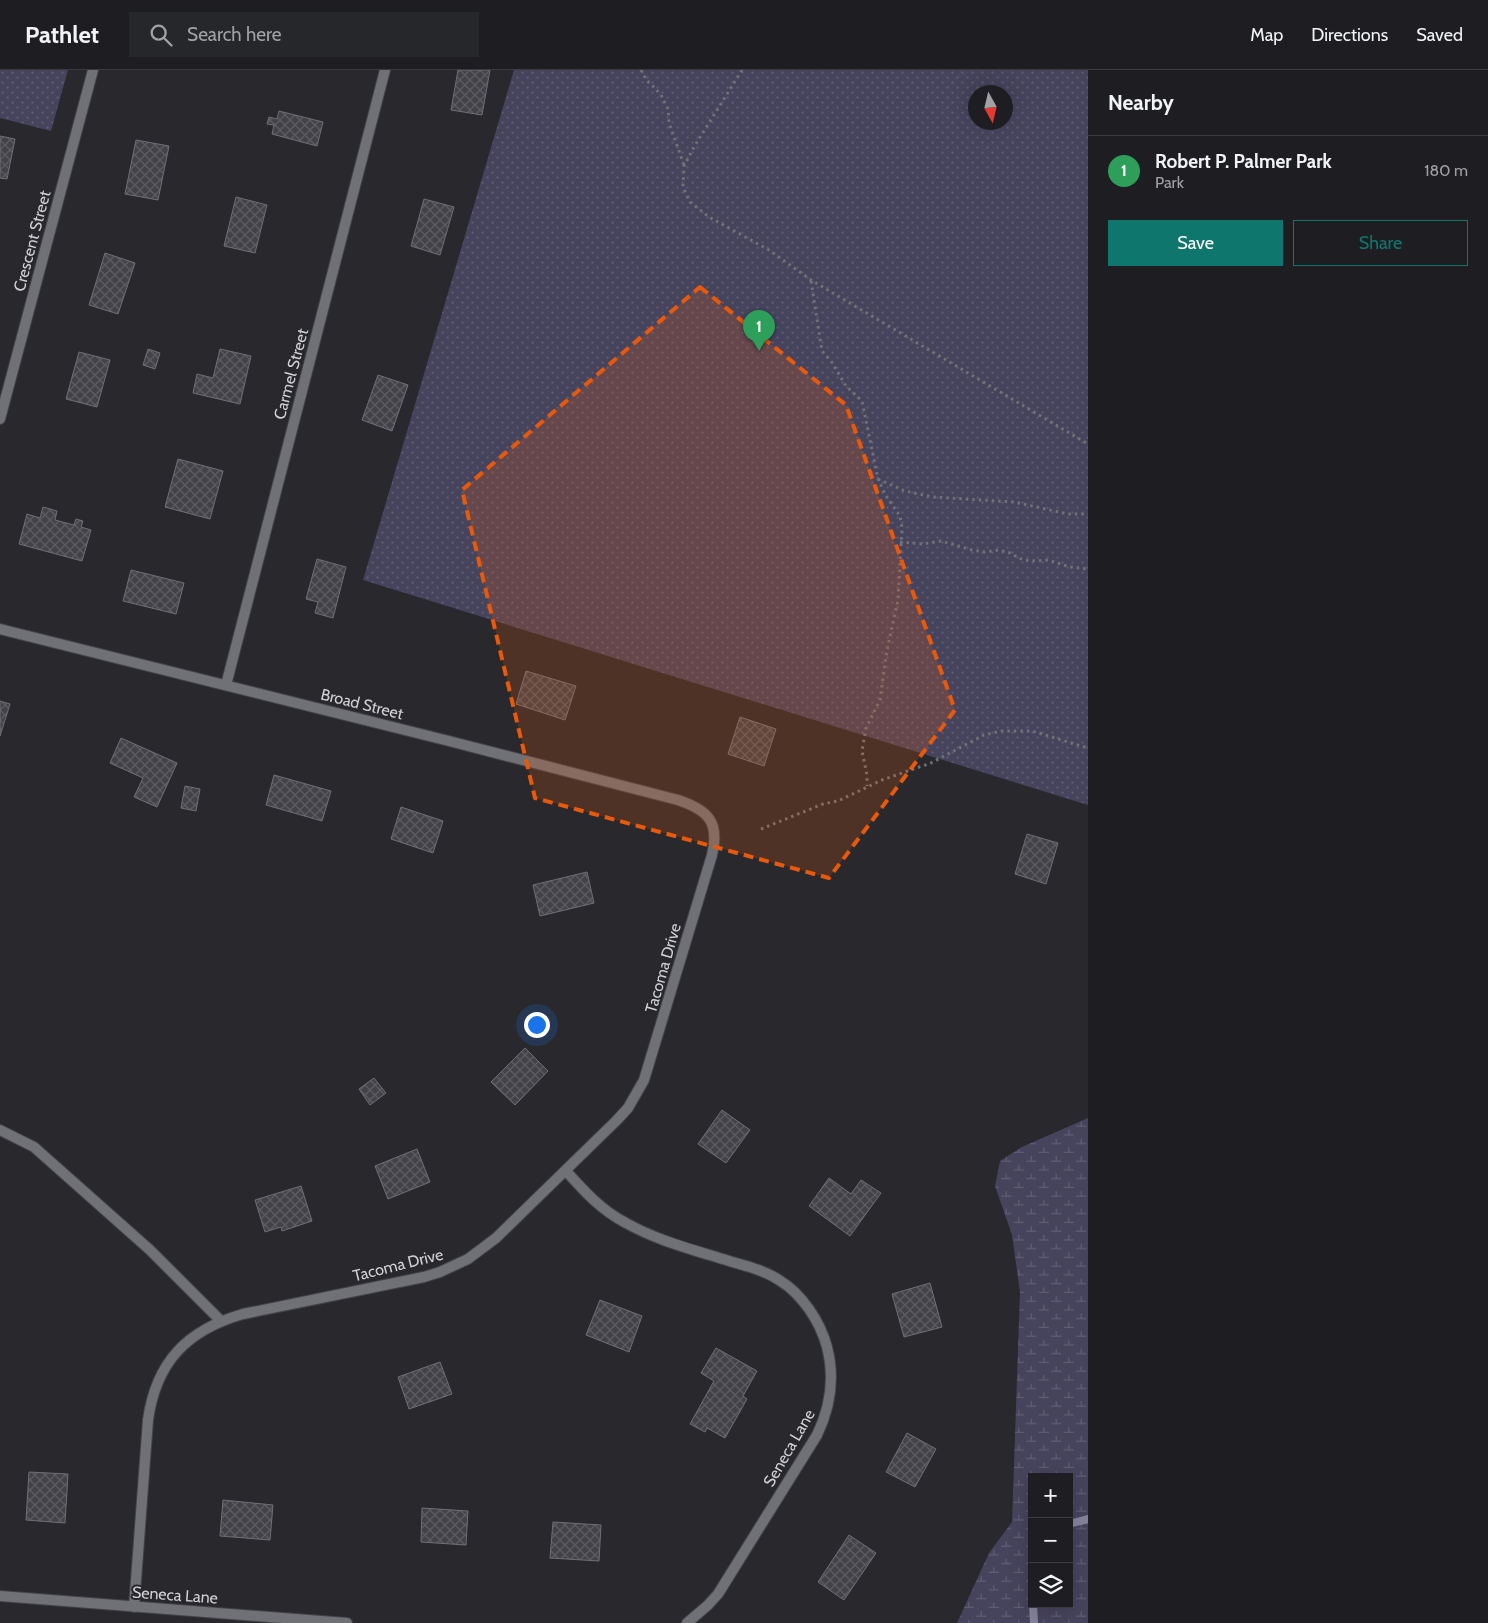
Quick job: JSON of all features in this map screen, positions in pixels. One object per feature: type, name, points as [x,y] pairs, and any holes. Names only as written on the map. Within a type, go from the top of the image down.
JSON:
[{"type":"street","name":"Crescent Street","points":[[0,419],[94,70]]},
{"type":"street","name":"Carmel Street","points":[[226,685],[385,70]]},
{"type":"street","name":"Broad Street","points":[[0,629],[678,800],[701,810],[711,820]]},
{"type":"street","name":"Tacoma Drive","points":[[134,1606],[146,1442],[151,1400],[166,1366],[176,1352],[195,1335],[221,1321],[243,1314],[424,1277],[455,1266],[496,1238],[566,1171],[628,1108],[644,1080],[712,855],[714,837],[711,820]]},
{"type":"street","points":[[0,1130],[34,1147],[150,1250],[221,1321]]},
{"type":"street","name":"Seneca Lane","points":[[566,1171],[596,1203],[627,1224],[676,1245],[763,1271],[780,1280],[793,1290],[812,1314],[825,1340],[832,1387],[825,1418],[817,1436],[718,1594],[687,1623]]},
{"type":"street","name":"Seneca Lane","points":[[0,1596],[347,1623]]},
{"type":"path","points":[[641,70],[668,109],[669,123],[684,166],[683,187],[690,202],[710,217],[769,250],[811,280],[1088,444]]},
{"type":"path","points":[[684,166],[742,70]]},
{"type":"path","points":[[811,280],[822,351],[831,361],[846,386],[862,401],[878,479],[886,496],[900,516],[902,528],[898,600],[887,650],[880,700],[866,728],[862,751],[867,775],[867,786]]},
{"type":"path","points":[[878,479],[906,491],[933,497],[1014,502],[1068,514],[1088,514]]},
{"type":"path","points":[[900,542],[923,544],[941,541],[972,550],[985,552],[999,550],[1023,560],[1048,560],[1070,567],[1088,569]]},
{"type":"path","points":[[761,829],[823,804],[838,801],[867,786],[931,763],[984,735],[1001,731],[1032,731],[1088,748]]},
{"type":"highlighted area","points":[[700,287],[846,405],[955,710],[829,878],[535,798],[462,490]]},
{"type":"green space","points":[[0,70],[68,70],[51,131],[0,118]]},
{"type":"green space","points":[[514,70],[1088,70],[1088,805],[363,580]]},
{"type":"green space","points":[[1088,1118],[1088,1623],[957,1623],[989,1553],[1012,1522],[1020,1292],[1012,1235],[995,1186],[1000,1161],[1022,1147]]},
{"type":"building","points":[[458,70],[490,70],[482,115],[451,110]]},
{"type":"building","points":[[279,111],[323,122],[317,146],[272,134],[274,125],[267,124],[269,117],[277,119]]},
{"type":"building","points":[[0,136],[15,139],[7,179],[0,178]]},
{"type":"building","points":[[136,140],[169,146],[158,200],[125,194]]},
{"type":"building","points":[[236,197],[267,205],[255,253],[224,246]]},
{"type":"building","points":[[424,199],[454,207],[440,255],[411,246]]},
{"type":"building","points":[[105,253],[135,263],[118,314],[89,305]]},
{"type":"building","points":[[148,349],[160,353],[155,369],[143,365]]},
{"type":"building","points":[[220,349],[251,356],[240,404],[193,393],[197,374],[213,378]]},
{"type":"building","points":[[79,352],[110,360],[97,407],[66,399]]},
{"type":"building","points":[[378,375],[408,385],[392,431],[362,420]]},
{"type":"building","points":[[178,459],[223,471],[210,519],[165,507]]},
{"type":"building","points":[[43,507],[57,511],[55,520],[74,525],[76,519],[83,521],[81,527],[91,530],[82,561],[19,544],[27,514],[40,518]]},
{"type":"building","points":[[317,559],[346,567],[333,618],[315,613],[318,602],[306,599]]},
{"type":"building","points":[[131,570],[184,583],[176,614],[123,601]]},
{"type":"building","points":[[526,671],[576,686],[565,720],[516,704]]},
{"type":"building","points":[[0,701],[10,704],[0,736]]},
{"type":"building","points":[[740,717],[776,729],[764,766],[728,754]]},
{"type":"building","points":[[121,738],[177,763],[157,807],[134,797],[143,778],[110,763]]},
{"type":"building","points":[[274,775],[331,791],[322,821],[266,805]]},
{"type":"building","points":[[185,786],[200,789],[196,811],[181,808]]},
{"type":"building","points":[[401,807],[443,821],[433,853],[391,839]]},
{"type":"building","points":[[1027,834],[1058,843],[1046,884],[1015,874]]},
{"type":"building","points":[[587,872],[594,903],[540,916],[533,885]]},
{"type":"building","points":[[525,1048],[548,1071],[515,1105],[491,1082]]},
{"type":"building","points":[[374,1078],[386,1093],[370,1105],[359,1089]]},
{"type":"building","points":[[722,1110],[750,1130],[726,1163],[698,1144]]},
{"type":"building","points":[[417,1149],[430,1182],[388,1199],[375,1166]]},
{"type":"building","points":[[829,1178],[851,1194],[861,1180],[881,1193],[850,1236],[809,1206]]},
{"type":"building","points":[[301,1186],[312,1221],[282,1231],[281,1227],[265,1232],[255,1200]]},
{"type":"building","points":[[930,1283],[942,1327],[904,1337],[892,1294]]},
{"type":"building","points":[[600,1300],[642,1316],[629,1352],[586,1335]]},
{"type":"building","points":[[716,1348],[757,1371],[743,1396],[747,1399],[725,1438],[707,1428],[705,1432],[690,1424],[714,1381],[701,1373]]},
{"type":"building","points":[[440,1362],[452,1394],[409,1409],[398,1377]]},
{"type":"building","points":[[907,1433],[936,1449],[915,1487],[886,1472]]},
{"type":"building","points":[[29,1472],[68,1474],[65,1523],[26,1520]]},
{"type":"building","points":[[223,1500],[273,1505],[270,1540],[220,1536]]},
{"type":"building","points":[[422,1508],[468,1511],[466,1545],[421,1542]]},
{"type":"building","points":[[553,1522],[601,1525],[599,1561],[550,1558]]},
{"type":"building","points":[[849,1535],[876,1553],[844,1600],[818,1582]]},
{"type":"waterway","points":[[1073,1523],[1088,1519]]},
{"type":"waterway","points":[[1033,1608],[1034,1623]]},
{"type":"place","name":"Robert P. Palmer Park","points":[[759,351]]}]
